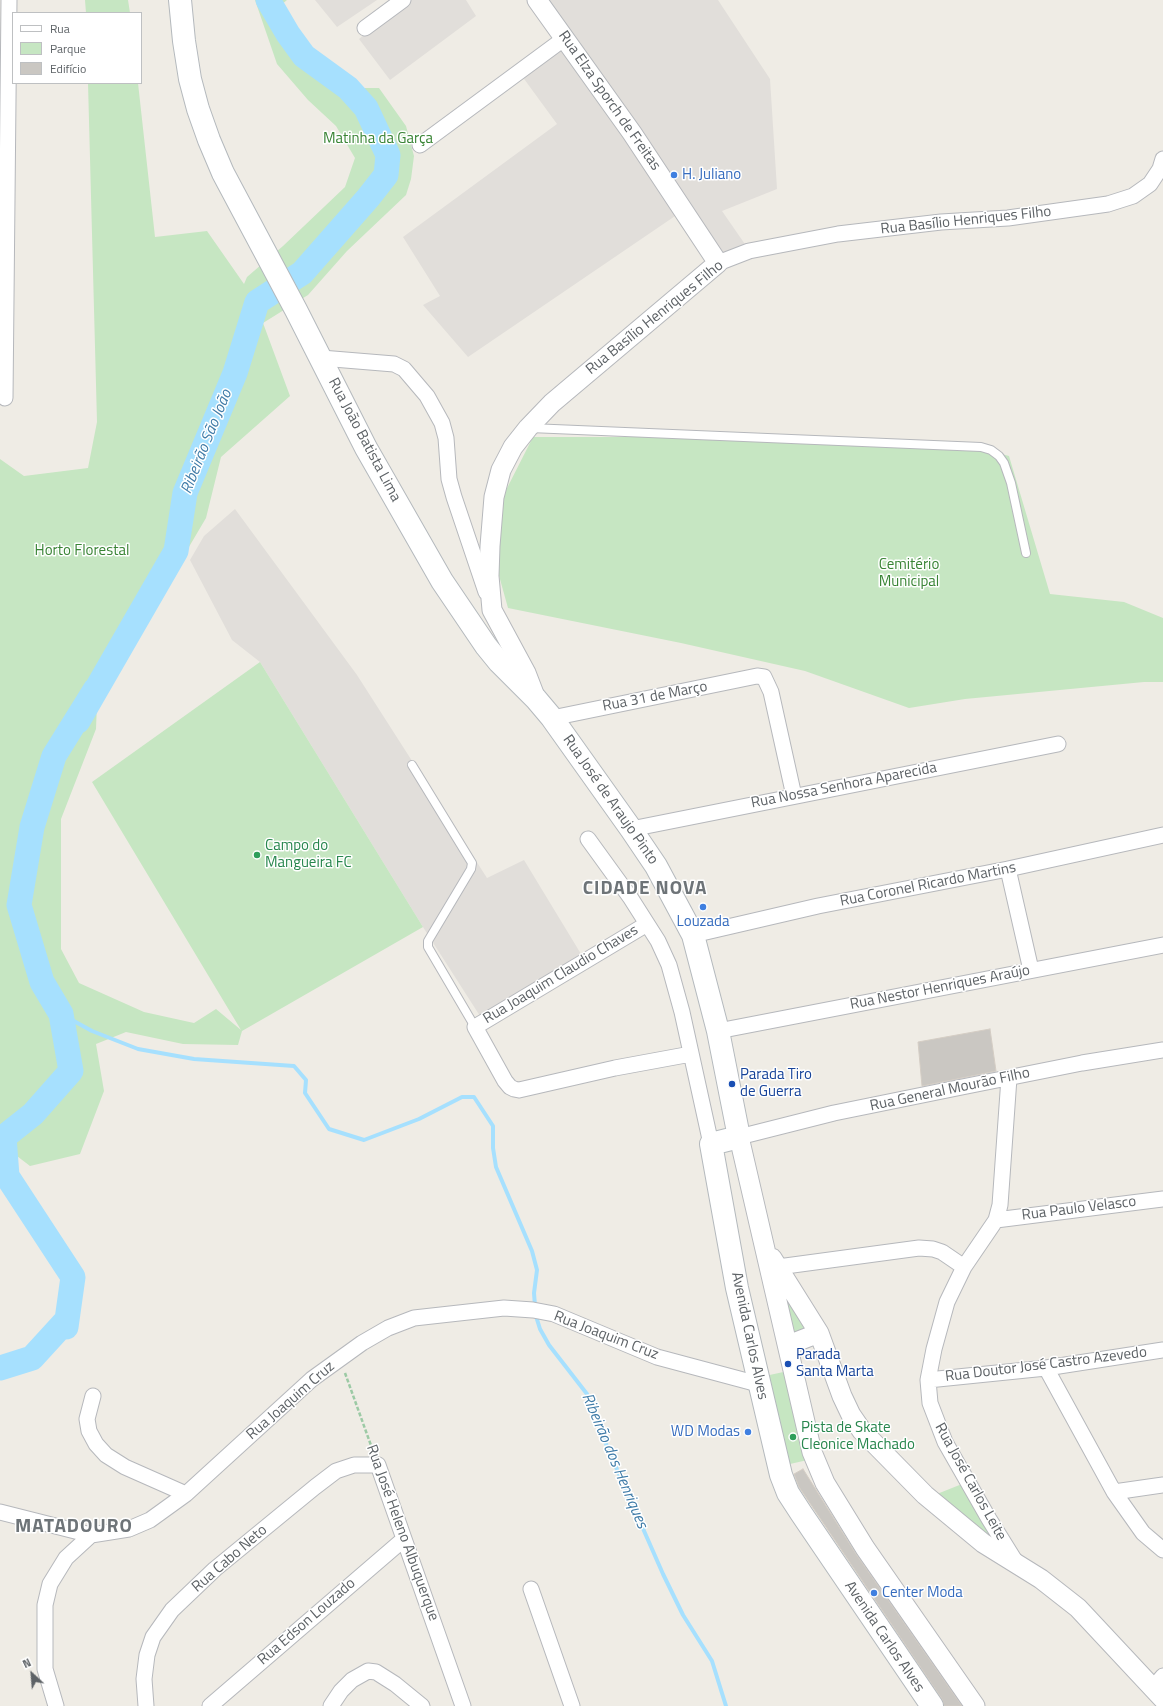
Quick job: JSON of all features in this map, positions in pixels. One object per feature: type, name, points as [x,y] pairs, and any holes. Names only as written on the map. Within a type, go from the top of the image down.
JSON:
[{"type":"main road","name":"Rua João Batista Lima","points":[[180,0],[185,48],[198,109],[223,173],[254,229],[366,448],[442,581],[486,646]]},
{"type":"main road","name":"Rua José de Araujo Pinto","points":[[486,646],[499,662],[536,699],[552,718],[656,866],[693,935],[718,1031],[739,1137]]},
{"type":"main road","points":[[711,1144],[739,1137]]},
{"type":"main road","name":"Avenida Carlos Alves","points":[[711,1144],[758,1384],[780,1475],[788,1493],[932,1706]]},
{"type":"street","points":[[5,398],[9,0]]},
{"type":"street","points":[[366,28],[403,0]]},
{"type":"street","name":"Rua Elza Sporch de Freitas","points":[[537,0],[654,164],[718,263]]},
{"type":"street","points":[[420,145],[565,38]]},
{"type":"street","name":"Rua Basílio Henriques Filho","points":[[536,699],[526,673],[492,610],[489,576],[494,497],[501,470],[513,447],[528,428],[552,403],[599,362],[718,263],[750,251],[838,234],[941,222],[1008,218],[1108,204],[1132,196],[1150,184],[1160,169],[1163,158]]},
{"type":"street","points":[[321,358],[394,364],[404,369],[427,396],[442,423],[446,438],[449,479],[454,498],[492,610]]},
{"type":"street","name":"Rua 31 de Março","points":[[552,718],[757,676],[764,677],[768,682],[771,692],[794,796]]},
{"type":"street","name":"Rua Nossa Senhora Aparecida","points":[[631,829],[1058,744]]},
{"type":"street","name":"Rua Coronel Ricardo Martins","points":[[693,935],[818,906],[1008,869],[1163,835]]},
{"type":"street","points":[[588,839],[648,924],[669,965],[682,1012],[711,1144]]},
{"type":"street","points":[[1008,869],[1031,970]]},
{"type":"street","name":"Rua Joaquim Claudio Chaves","points":[[475,1027],[648,924]]},
{"type":"street","name":"Rua Nestor Henriques Araújo","points":[[718,1031],[1163,945]]},
{"type":"street","points":[[475,1027],[510,1087],[519,1090],[615,1068],[691,1054]]},
{"type":"street","name":"Rua General Mourão Filho","points":[[739,1137],[834,1113],[1082,1063],[1163,1050]]},
{"type":"street","name":"Rua José Carlos Leite","points":[[1009,1078],[1000,1205],[996,1220],[964,1267],[947,1302],[934,1349],[928,1380],[930,1403],[945,1442],[989,1519],[1017,1564]]},
{"type":"street","points":[[739,1137],[766,1248],[812,1452],[825,1483],[865,1548],[975,1706]]},
{"type":"street","name":"Rua Paulo Velasco","points":[[996,1220],[1163,1198]]},
{"type":"street","points":[[766,1248],[819,1333],[842,1396],[851,1415],[862,1431],[942,1509],[982,1543],[1017,1564],[1078,1608],[1159,1688]]},
{"type":"street","points":[[778,1267],[918,1248],[933,1249],[942,1252],[964,1267]]},
{"type":"street","name":"Rua Joaquim Cruz","points":[[0,1512],[91,1535],[129,1529],[150,1520],[186,1494],[312,1379],[388,1328],[414,1318],[487,1309],[523,1309],[554,1314],[657,1357],[758,1384]]},
{"type":"street","points":[[786,1336],[819,1333]]},
{"type":"street","name":"Rua Doutor José Castro Azevedo","points":[[928,1380],[1046,1368],[1163,1350]]},
{"type":"street","points":[[1046,1368],[1114,1492],[1143,1533],[1163,1550]]},
{"type":"street","points":[[93,1396],[87,1419],[89,1431],[96,1444],[106,1455],[125,1467],[186,1494]]},
{"type":"street","name":"Rua Cabo Neto","points":[[146,1706],[144,1679],[147,1655],[153,1637],[172,1610],[215,1569],[336,1471],[354,1465],[378,1465]]},
{"type":"street","name":"Rua José Heleno Albuquerque","points":[[378,1465],[463,1706]]},
{"type":"street","points":[[1114,1492],[1163,1485]]},
{"type":"street","points":[[56,1706],[45,1669],[45,1605],[50,1584],[66,1558],[91,1535]]},
{"type":"street","name":"Rua Edson Louzado","points":[[210,1706],[404,1539]]},
{"type":"street","points":[[531,1589],[572,1706]]},
{"type":"street","points":[[331,1706],[341,1691],[352,1680],[368,1671],[376,1672],[395,1684],[422,1706]]},
{"type":"lane","points":[[528,428],[981,448],[991,450],[1004,463],[1011,483],[1026,553]]},
{"type":"lane","points":[[412,765],[472,863],[467,875],[428,941],[428,946],[475,1027]]},
{"type":"path","name":"Rua José Heleno Albuquerque","points":[[340,1360],[378,1465]]},
{"type":"shaded area","points":[[315,0],[377,0],[337,27]]},
{"type":"shaded area","points":[[403,0],[466,0],[476,16],[390,80],[359,39]]},
{"type":"shaded area","points":[[537,0],[718,0],[770,79],[777,189],[722,211],[749,250],[719,259],[681,212],[468,357],[423,305],[440,296],[403,237],[557,124],[519,72],[560,42]]},
{"type":"shaded area","points":[[235,509],[357,675],[487,878],[524,860],[581,954],[480,1016],[423,927],[260,662],[232,640],[190,560],[204,536]]},
{"type":"green space","points":[[85,0],[128,0],[130,12],[86,12]]},
{"type":"green space","points":[[255,0],[287,0],[280,6],[304,56],[349,88],[379,88],[406,126],[414,156],[411,179],[406,195],[347,251],[308,295],[263,323],[290,396],[221,457],[206,518],[97,703],[96,729],[61,819],[61,949],[79,983],[144,1012],[194,1023],[216,1009],[241,1030],[92,782],[260,662],[423,927],[242,1031],[238,1045],[183,1044],[126,1032],[96,1044],[104,1091],[80,1154],[30,1166],[0,1143],[0,459],[24,476],[88,468],[97,422],[88,84],[138,84],[155,237],[207,231],[244,284],[247,277],[283,246],[345,187],[355,158],[336,126],[308,100],[277,64]]},
{"type":"green space","name":"Cemitério Municipal","points":[[533,437],[678,437],[983,449],[1009,456],[1050,594],[1124,602],[1163,618],[1163,682],[1144,682],[965,699],[909,708],[805,671],[681,643],[508,608],[498,572],[502,498]]},
{"type":"green space","points":[[776,1273],[812,1327],[793,1335]]},
{"type":"green space","name":"Pista de Skate Cleonice Machado","points":[[788,1371],[812,1459],[790,1464],[773,1416],[765,1376]]},
{"type":"green space","points":[[962,1484],[993,1536],[976,1532],[937,1494]]},
{"type":"building","points":[[990,1029],[996,1071],[922,1086],[918,1042]]},
{"type":"building","points":[[803,1469],[856,1554],[962,1706],[944,1706],[942,1699],[799,1487],[794,1474]]},
{"type":"waterway","name":"Ribeirão São João","points":[[0,1368],[32,1358],[64,1323],[66,1327],[73,1277],[7,1176],[4,1137],[33,1114],[71,1071],[61,1014],[42,982],[19,905],[32,827],[54,756],[95,690],[78,721],[176,551],[185,493],[235,373],[257,302],[302,273],[368,198],[386,175],[388,155],[366,108],[348,88],[304,56],[288,34],[268,0]]},
{"type":"waterway","name":"Ribeirão dos Henriques","points":[[61,1014],[92,1031],[138,1049],[194,1059],[294,1066],[306,1080],[305,1093],[329,1129],[364,1140],[419,1119],[462,1097],[474,1097],[493,1126],[493,1148],[496,1167],[532,1251],[537,1270],[534,1293],[535,1306]]},
{"type":"waterway","name":"Ribeirão dos Henriques","points":[[535,1313],[540,1329],[549,1345],[587,1394],[608,1449],[663,1574],[683,1615],[712,1661],[726,1706]]},
{"type":"place","name":"H. Juliano","points":[[674,175]]},
{"type":"place","name":"Campo do Mangueira FC","points":[[257,855]]},
{"type":"place","name":"Louzada","points":[[703,907]]},
{"type":"place","name":"Parada Tiro de Guerra","points":[[732,1084]]},
{"type":"place","name":"Parada Santa Marta","points":[[788,1364]]},
{"type":"place","name":"WD Modas","points":[[748,1432]]},
{"type":"place","name":"Pista de Skate Cleonice Machado","points":[[793,1437]]},
{"type":"place","name":"Center Moda","points":[[874,1593]]},
{"type":"district","name":"CIDADE NOVA","points":[[645,889]]},
{"type":"district","name":"MATADOURO","points":[[74,1527]]},
{"type":"park label","name":"Matinha da Garça","points":[[378,139]]},
{"type":"park label","name":"Horto Florestal","points":[[82,551]]}]
